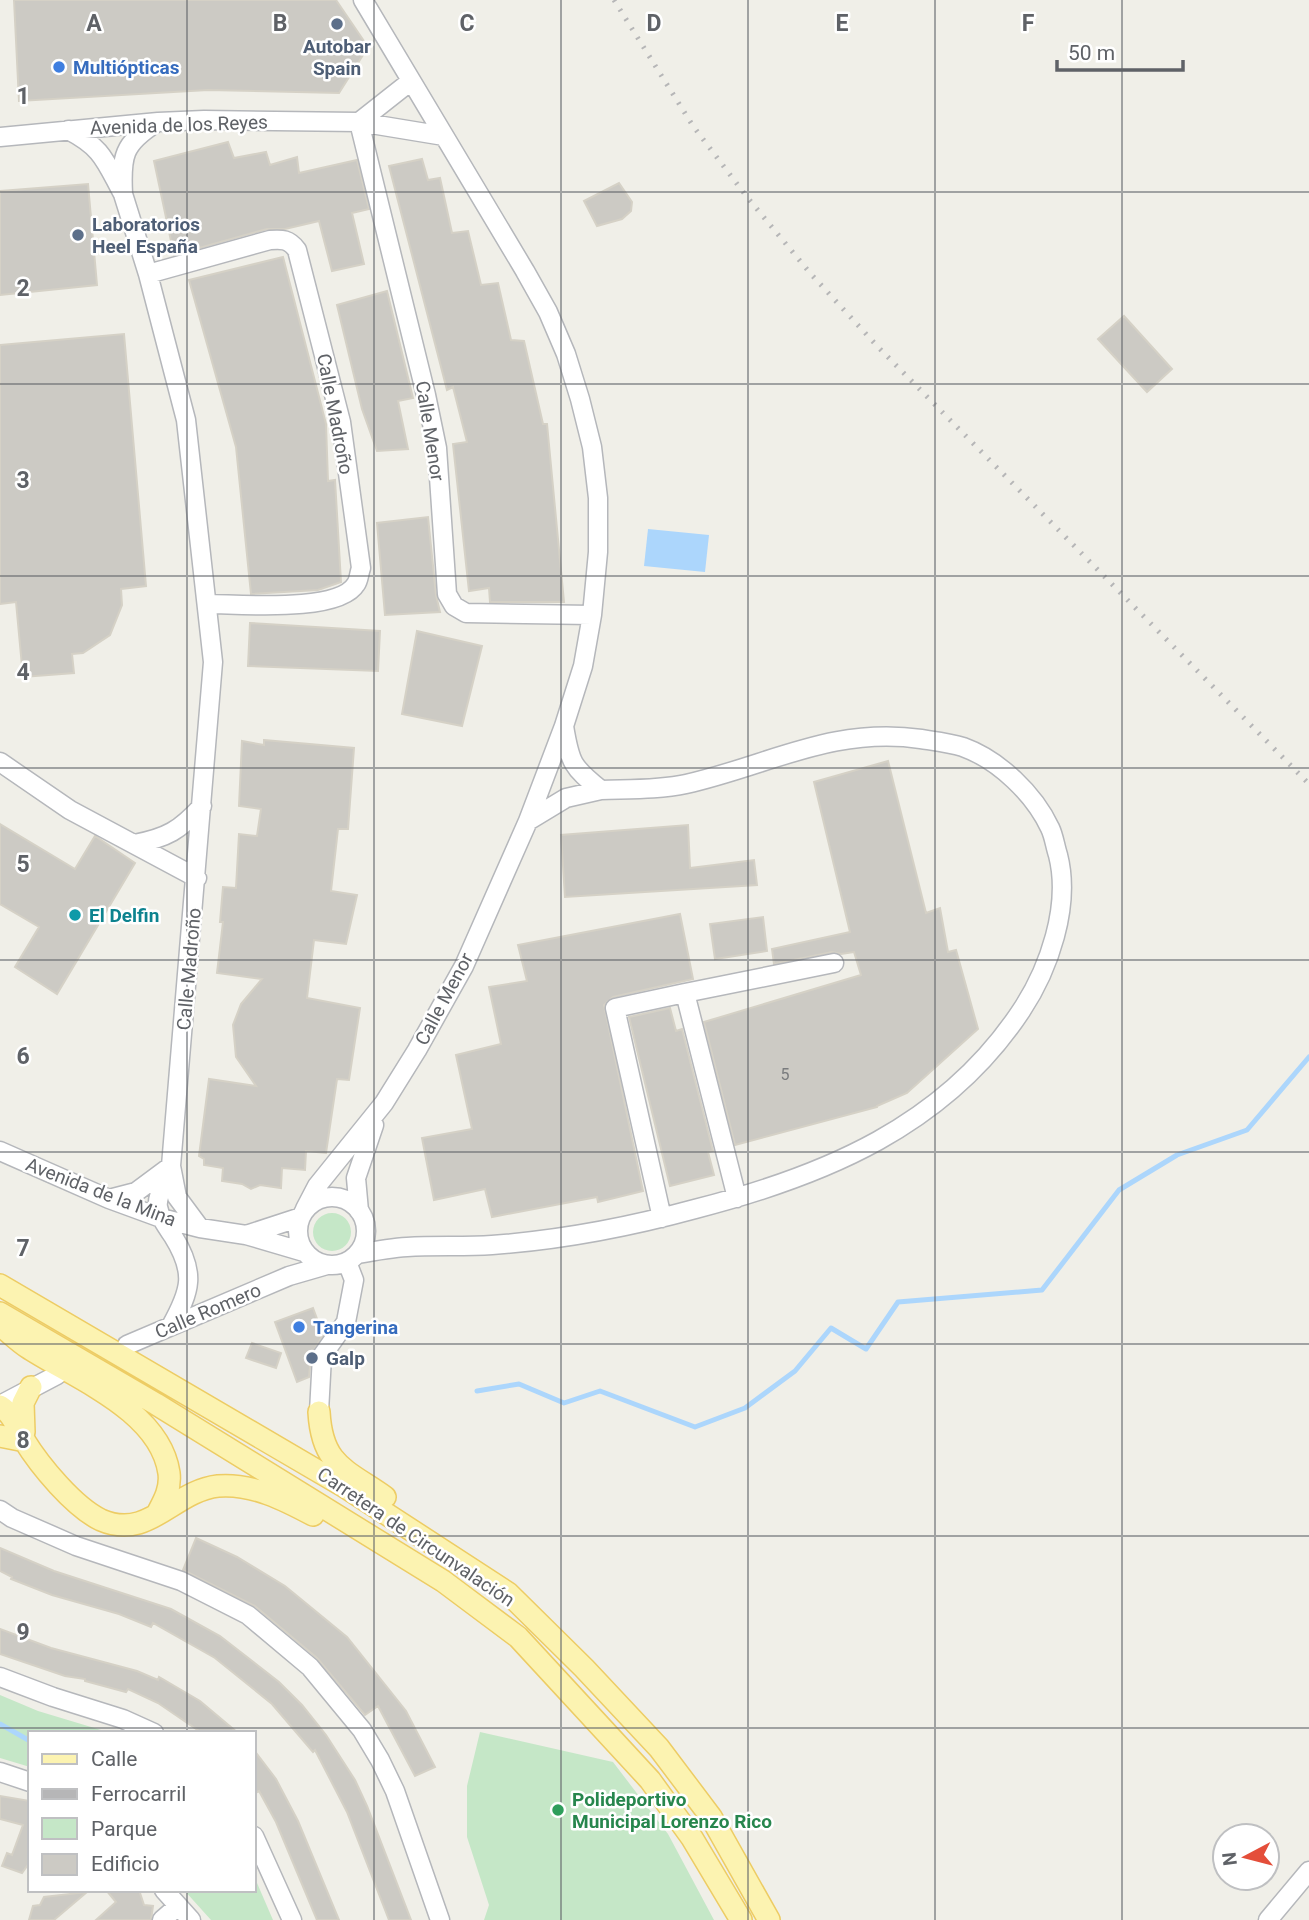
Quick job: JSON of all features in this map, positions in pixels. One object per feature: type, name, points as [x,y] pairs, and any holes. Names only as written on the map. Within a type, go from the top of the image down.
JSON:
[{"type":"main road","points":[[0,1270],[58,1319]]},
{"type":"main road","name":"Carretera de Circunvalación","points":[[0,1285],[345,1488],[508,1593],[584,1668],[659,1748],[711,1816],[769,1920]]},
{"type":"main road","name":"Carretera de Circunvalación","points":[[0,1313],[156,1404],[443,1581],[518,1637],[650,1780],[692,1838],[741,1920]]},
{"type":"main road","points":[[0,1325],[26,1346],[118,1402],[150,1431],[163,1452],[169,1474],[168,1493],[156,1516]]},
{"type":"main road","points":[[24,1441],[23,1403],[31,1387]]},
{"type":"main road","points":[[0,1406],[11,1414],[24,1441]]},
{"type":"main road","points":[[0,1412],[2,1423],[24,1441],[75,1502],[99,1519],[120,1527],[139,1524],[193,1492],[218,1486],[239,1486],[263,1492],[299,1507],[381,1552],[443,1581]]},
{"type":"main road","points":[[318,1412],[320,1435],[327,1451],[338,1464],[458,1547],[508,1593]]},
{"type":"main road","points":[[0,1436],[24,1441]]},
{"type":"street","name":"Calle Menor","points":[[303,1213],[317,1186],[384,1103],[464,966],[528,821],[564,726],[583,666],[592,615],[598,552],[598,498],[592,447],[566,354],[548,312],[363,0]]},
{"type":"street","points":[[359,122],[411,81]]},
{"type":"street","name":"Avenida de los Reyes","points":[[0,137],[204,120],[359,122],[444,136]]},
{"type":"street","name":"Calle Madroño","points":[[123,194],[121,162],[136,136],[158,122]]},
{"type":"street","name":"Calle Menor","points":[[359,122],[437,448],[447,594],[454,606],[466,613],[592,615]]},
{"type":"street","name":"Calle Madroño","points":[[68,130],[89,141],[103,157],[123,194],[148,274],[186,421],[213,662],[172,1166],[177,1197],[200,1228]]},
{"type":"street","name":"Calle Madroño","points":[[148,274],[270,240],[282,239],[291,242],[297,250],[341,422],[360,568],[357,584],[345,595],[308,604],[208,604]]},
{"type":"street","points":[[564,726],[568,749],[576,770],[601,790]]},
{"type":"street","points":[[405,1247],[362,1220],[352,1204],[333,1197],[313,1203],[303,1213],[298,1235],[306,1254],[327,1265],[405,1247],[491,1245],[604,1231],[737,1198],[838,1163],[921,1114],[1003,1038],[1030,997],[1048,957],[1060,909],[1060,865],[1051,829],[1032,799],[998,766],[963,747],[919,738],[863,738],[813,745],[684,784],[601,790],[566,798],[528,821]]},
{"type":"street","points":[[0,762],[70,810],[197,878]]},
{"type":"street","points":[[134,844],[160,839],[182,827],[202,806]]},
{"type":"street","points":[[662,1218],[615,1008],[834,963]]},
{"type":"street","points":[[685,993],[737,1198]]},
{"type":"street","name":"Calle Menor","points":[[362,1220],[356,1178],[366,1145],[384,1103]]},
{"type":"street","name":"Avenida de la Mina","points":[[0,1152],[161,1219],[246,1235],[306,1254]]},
{"type":"street","points":[[110,1199],[136,1192],[172,1166]]},
{"type":"street","name":"Calle Madroño","points":[[161,1219],[157,1204],[172,1166]]},
{"type":"street","points":[[171,1326],[184,1303],[190,1280],[188,1263],[161,1219],[177,1197]]},
{"type":"street","name":"Avenida de la Mina","points":[[246,1235],[303,1213]]},
{"type":"street","points":[[318,1412],[322,1356],[346,1322],[354,1280],[352,1258],[363,1246],[362,1220]]},
{"type":"street","name":"Calle Romero","points":[[289,1276],[306,1254]]},
{"type":"street","name":"Calle Romero","points":[[127,1345],[289,1276],[327,1265]]},
{"type":"street","points":[[0,1406],[57,1375]]},
{"type":"street","points":[[0,1510],[76,1546],[181,1581],[248,1615],[310,1667],[362,1730],[380,1760],[400,1804],[440,1920]]},
{"type":"street","points":[[0,1677],[123,1719],[150,1731]]},
{"type":"street","points":[[0,1772],[28,1781]]},
{"type":"street","points":[[256,1840],[292,1920]]},
{"type":"street","points":[[1268,1920],[1309,1871]]},
{"type":"street","points":[[166,1892],[191,1920]]},
{"type":"street","points":[[162,1920],[178,1906]]},
{"type":"green space","points":[[332,1213],[346,1218],[351,1232],[346,1246],[332,1251],[318,1246],[313,1232],[318,1218]]},
{"type":"green space","points":[[0,1695],[38,1711],[104,1731],[28,1731],[28,1766],[0,1758]]},
{"type":"green space","name":"Polideportivo Municipal Lorenzo Rico","points":[[480,1732],[613,1762],[668,1834],[714,1920],[484,1920],[489,1905],[467,1837],[467,1786]]},
{"type":"green space","points":[[256,1881],[273,1920],[211,1920],[186,1892],[256,1892]]},
{"type":"water","points":[[648,529],[709,535],[705,572],[644,566]]},
{"type":"building","points":[[14,0],[336,0],[368,47],[339,93],[208,90],[19,101]]},
{"type":"building","points":[[228,142],[234,158],[266,152],[270,165],[297,157],[299,173],[357,160],[369,209],[352,213],[364,264],[332,271],[319,221],[285,229],[267,229],[174,255],[154,161]]},
{"type":"building","points":[[422,159],[428,180],[440,178],[452,233],[468,231],[481,285],[498,283],[511,340],[524,341],[543,424],[547,424],[564,602],[490,602],[489,588],[469,591],[453,444],[467,442],[453,387],[447,390],[389,166]]},
{"type":"building","points":[[619,183],[632,202],[631,211],[622,219],[597,226],[584,201]]},
{"type":"building","points":[[88,184],[97,285],[0,295],[0,191]]},
{"type":"building","points":[[283,257],[326,424],[328,481],[335,480],[341,582],[318,590],[251,594],[236,447],[189,280]]},
{"type":"building","points":[[387,291],[413,398],[398,401],[408,449],[377,451],[362,409],[337,305]]},
{"type":"building","points":[[1124,316],[1172,369],[1147,392],[1098,339]]},
{"type":"building","points":[[124,334],[146,586],[121,589],[122,605],[110,635],[83,653],[72,654],[74,673],[23,677],[16,602],[0,604],[0,345]]},
{"type":"building","points":[[428,517],[440,612],[385,615],[377,523]]},
{"type":"building","points":[[250,623],[380,631],[378,671],[248,666]]},
{"type":"building","points":[[417,631],[482,646],[462,726],[402,714]]},
{"type":"building","points":[[264,740],[354,748],[348,829],[338,829],[331,891],[357,895],[346,944],[314,940],[307,998],[360,1008],[349,1080],[337,1079],[326,1153],[306,1151],[305,1170],[282,1168],[281,1188],[260,1185],[251,1189],[242,1184],[222,1181],[223,1168],[204,1165],[204,1159],[199,1156],[209,1079],[256,1086],[236,1057],[233,1025],[241,1004],[262,979],[217,973],[223,922],[220,922],[223,887],[236,888],[239,834],[257,836],[261,809],[239,806],[242,741],[264,745]]},
{"type":"building","points":[[888,761],[926,913],[940,908],[948,952],[956,950],[978,1029],[907,1093],[877,1107],[735,1145],[704,1022],[861,975],[854,952],[832,952],[774,964],[772,949],[850,932],[814,782]]},
{"type":"building","name":"El Delfin","points":[[0,824],[75,869],[95,836],[135,863],[57,994],[15,967],[39,927],[0,904]]},
{"type":"building","points":[[688,825],[690,868],[754,860],[757,885],[565,897],[561,835]]},
{"type":"building","points":[[680,914],[693,979],[613,997],[604,1005],[643,1191],[598,1202],[597,1197],[492,1217],[485,1189],[434,1200],[422,1138],[472,1129],[456,1055],[501,1044],[489,987],[527,981],[518,945]]},
{"type":"building","points":[[763,917],[767,951],[715,959],[710,924]]},
{"type":"building","points":[[670,1008],[676,1031],[682,1029],[713,1151],[708,1152],[714,1175],[670,1186],[629,1017]]},
{"type":"building","points":[[313,1308],[323,1335],[311,1355],[309,1377],[297,1382],[275,1322]]},
{"type":"building","points":[[252,1343],[281,1353],[276,1368],[246,1358]]},
{"type":"building","points":[[196,1538],[237,1557],[285,1586],[347,1637],[406,1711],[435,1767],[415,1776],[378,1706],[365,1715],[317,1658],[255,1606],[183,1570]]},
{"type":"building","points":[[0,1548],[54,1571],[171,1609],[220,1636],[279,1682],[326,1735],[355,1780],[411,1920],[389,1920],[347,1812],[315,1750],[313,1752],[272,1704],[215,1658],[153,1623],[151,1627],[11,1579],[12,1577],[0,1571]]},
{"type":"building","points":[[0,1629],[51,1648],[137,1671],[158,1680],[159,1677],[200,1701],[236,1731],[199,1731],[158,1703],[128,1689],[126,1692],[85,1679],[65,1676],[0,1654]]},
{"type":"building","points":[[256,1753],[276,1779],[298,1821],[339,1920],[317,1920],[276,1822],[259,1791],[256,1793]]},
{"type":"building","points":[[0,1796],[28,1801],[28,1865],[22,1873],[2,1866],[7,1853],[12,1855],[23,1825],[0,1819]]},
{"type":"building","points":[[87,1892],[54,1920],[29,1920],[33,1906],[40,1905],[44,1897]]},
{"type":"building","points":[[108,1892],[140,1892],[144,1905],[153,1906],[151,1920],[96,1920],[116,1902]]},
{"type":"waterway","points":[[477,1391],[519,1384],[564,1403],[600,1391],[695,1427],[745,1408],[795,1371],[831,1328],[866,1349],[898,1302],[1042,1290],[1119,1190],[1177,1155],[1247,1130],[1309,1057]]},
{"type":"waterway","points":[[0,1724],[28,1740]]},
{"type":"railway","points":[[614,0],[693,126],[810,273],[879,348],[1309,784]]},
{"type":"place","name":"Autobar Spain","points":[[337,24]]},
{"type":"place","name":"Multiópticas","points":[[59,67]]},
{"type":"place","name":"Laboratorios Heel España","points":[[78,235]]},
{"type":"place","name":"El Delfin","points":[[75,915]]},
{"type":"place","name":"Tangerina","points":[[299,1327]]},
{"type":"place","name":"Galp","points":[[312,1358]]},
{"type":"place","name":"Polideportivo Municipal Lorenzo Rico","points":[[558,1810]]}]
